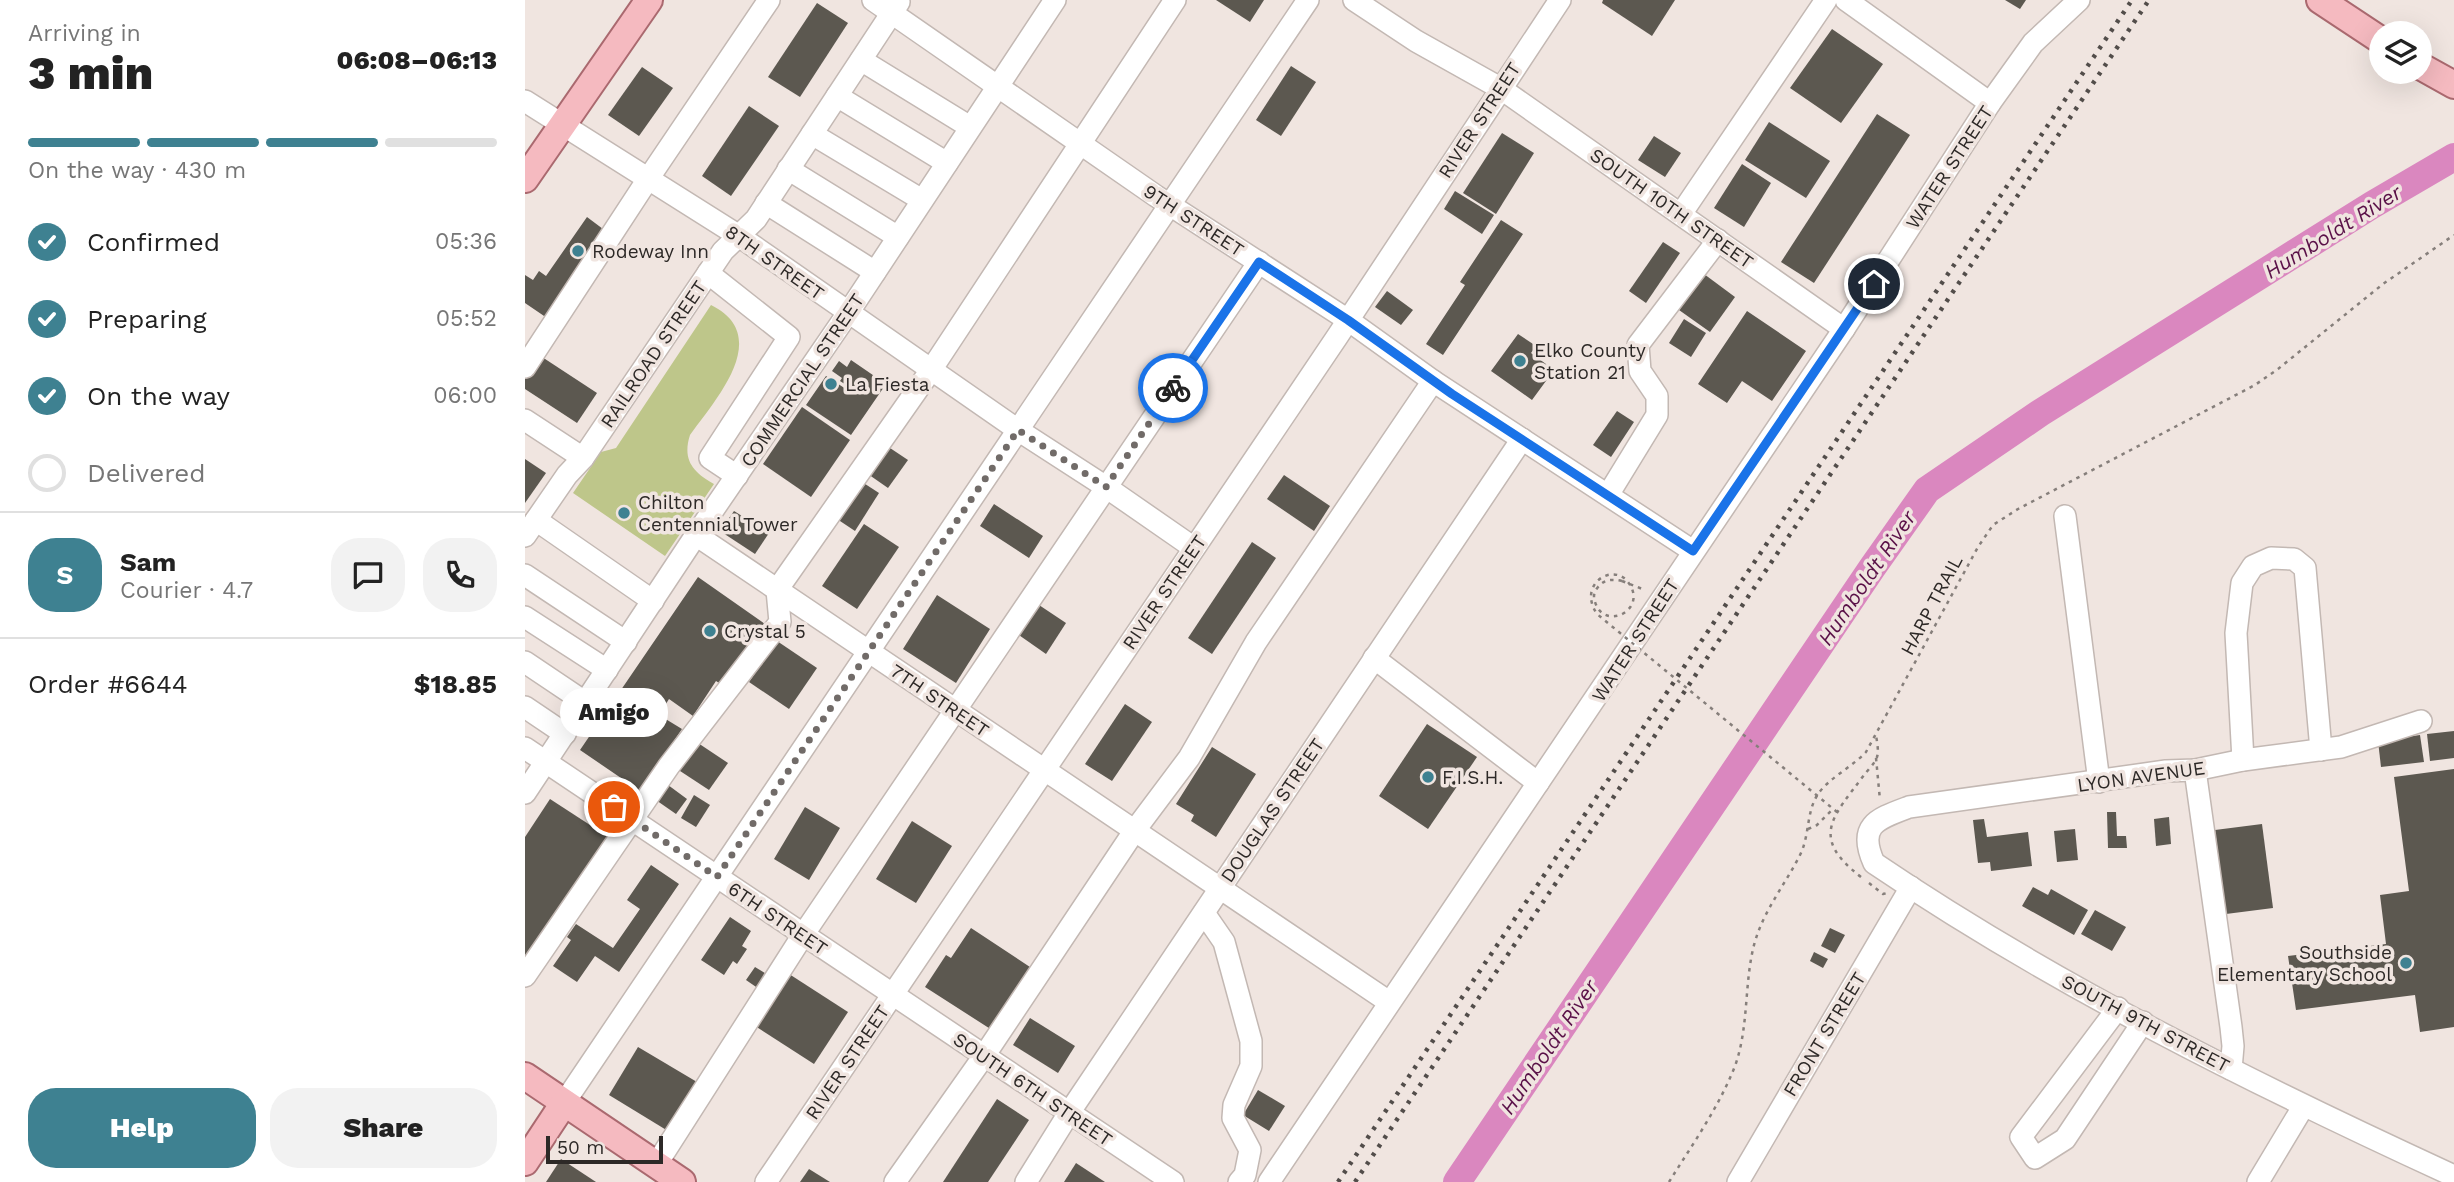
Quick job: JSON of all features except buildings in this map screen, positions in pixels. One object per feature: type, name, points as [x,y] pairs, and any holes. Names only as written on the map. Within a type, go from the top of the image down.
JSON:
[{"type":"main road","points":[[525,179],[649,0]]},
{"type":"main road","points":[[2326,2],[2369,32]]},
{"type":"main road","points":[[2432,73],[2454,85]]},
{"type":"main road","points":[[525,1076],[682,1182]]},
{"type":"main road","points":[[525,1161],[564,1103]]},
{"type":"street","points":[[525,367],[769,0]]},
{"type":"street","name":"9TH STREET","points":[[873,0],[896,6],[997,86],[1081,144],[1348,320],[1433,381],[1693,551]]},
{"type":"street","name":"COMMERCIAL STREET","points":[[525,793],[1055,0]]},
{"type":"street","points":[[525,976],[669,766],[780,622],[777,590],[931,370],[1175,0]]},
{"type":"street","points":[[564,1103],[1308,0]]},
{"type":"street","name":"SOUTH 10TH STREET","points":[[1354,0],[1416,41],[1500,88],[1845,329]]},
{"type":"street","name":"RIVER STREET","points":[[767,1182],[1348,320],[1560,0]]},
{"type":"street","points":[[1681,214],[1826,0]]},
{"type":"street","points":[[1846,0],[1990,103]]},
{"type":"street","name":"WATER STREET","points":[[1269,1182],[1845,329],[1990,103],[2033,43],[2080,0]]},
{"type":"street","name":"RAILROAD STREET","points":[[530,528],[567,475],[583,458],[723,251],[756,219],[896,6]]},
{"type":"street","points":[[861,60],[970,127]]},
{"type":"street","points":[[837,96],[947,163]]},
{"type":"street","name":"8TH STREET","points":[[525,100],[739,236],[1018,430],[1194,548]]},
{"type":"street","points":[[812,134],[922,200]]},
{"type":"street","points":[[788,169],[898,237]]},
{"type":"street","points":[[766,203],[875,272]]},
{"type":"street","points":[[1608,495],[1657,415],[1657,396],[1640,371],[1638,345],[1718,240]]},
{"type":"street","points":[[656,1165],[803,935],[1259,262]]},
{"type":"street","points":[[708,273],[789,337],[710,458],[737,476]]},
{"type":"street","points":[[895,1182],[984,1056],[1135,830],[1189,758],[1257,642],[1433,381]]},
{"type":"street","points":[[525,420],[583,458]]},
{"type":"street","name":"DOUGLAS STREET","points":[[1025,1182],[1522,439]]},
{"type":"street","points":[[2065,516],[2099,782]]},
{"type":"street","points":[[530,528],[653,601]]},
{"type":"street","name":"7TH STREET","points":[[696,535],[1389,1002]]},
{"type":"street","points":[[2243,760],[2236,633],[2242,583],[2253,566],[2271,558],[2294,559],[2305,568],[2321,750]]},
{"type":"street","points":[[525,575],[626,642]]},
{"type":"street","points":[[525,617],[607,670]]},
{"type":"street","points":[[1374,658],[1538,783]]},
{"type":"street","points":[[525,662],[586,703]]},
{"type":"street","points":[[525,707],[565,734]]},
{"type":"street","name":"LYON AVENUE","points":[[1882,817],[1909,807],[2165,771],[2195,770],[2243,760],[2341,747],[2421,721]]},
{"type":"street","name":"6TH STREET","points":[[525,748],[893,995]]},
{"type":"street","points":[[2195,770],[2231,1027],[2231,1069]]},
{"type":"street","name":"SOUTH 9TH STREET","points":[[1882,817],[1867,836],[1867,847],[1874,863],[1911,887],[2018,953],[2231,1069],[2303,1107],[2454,1176]]},
{"type":"street","name":"FRONT STREET","points":[[1738,1182],[1911,887]]},
{"type":"street","points":[[1204,913],[1224,942],[1251,1041],[1251,1066],[1234,1105],[1233,1118],[1250,1150],[1245,1175],[1239,1182]]},
{"type":"street","name":"SOUTH 6TH STREET","points":[[893,995],[1173,1182]]},
{"type":"street","points":[[2118,1008],[2021,1137],[2035,1158],[2065,1139],[2143,1021]]},
{"type":"street","points":[[2258,1182],[2303,1107]]},
{"type":"path","name":"HARP TRAIL","points":[[1669,1182],[1718,1100],[1735,1065],[1743,1034],[1754,946],[1769,907],[1800,855],[1813,801],[1825,784],[1858,761],[1877,735],[1978,547],[1993,525],[2018,509],[2255,386],[2383,284],[2454,235]]},
{"type":"path","points":[[1649,593],[1637,586],[1622,581],[1609,580],[1598,586],[1595,604],[1600,612],[1609,617],[1623,615],[1629,611],[1634,596],[1629,582],[1623,577],[1607,575],[1599,579],[1591,590],[1592,606],[1597,614],[1835,810],[1808,829]]},
{"type":"path","points":[[1876,758],[1882,817]]},
{"type":"green space","points":[[711,305],[729,318],[738,333],[739,351],[724,387],[690,435],[688,444],[687,452],[691,464],[700,475],[714,484],[665,556],[573,493],[601,452],[616,448]]},
{"type":"waterway","name":"Humboldt River","points":[[1457,1182],[1927,490],[2040,413],[2372,205],[2454,157]]},
{"type":"railway","points":[[1338,1182],[2132,0]]},
{"type":"railway","points":[[1355,1182],[2149,0]]},
{"type":"way so far","points":[[614,807],[717,877],[1018,430],[1106,487],[1173,388]]},
{"type":"place","name":"Rodeway Inn","points":[[578,251]]},
{"type":"place","name":"Elko County Station 21","points":[[1520,361]]},
{"type":"place","name":"La Fiesta","points":[[831,384]]},
{"type":"place","name":"Chilton Centennial Tower","points":[[624,513]]},
{"type":"place","name":"Crystal 5","points":[[710,631]]},
{"type":"place","name":"F.I.S.H.","points":[[1428,777]]},
{"type":"place","name":"Amigo","points":[[614,807]]},
{"type":"place","name":"Southside Elementary School","points":[[2406,963]]},
{"type":"route","points":[[1173,388],[1259,262],[1348,320],[1452,394],[1693,551],[1874,284]]}]
